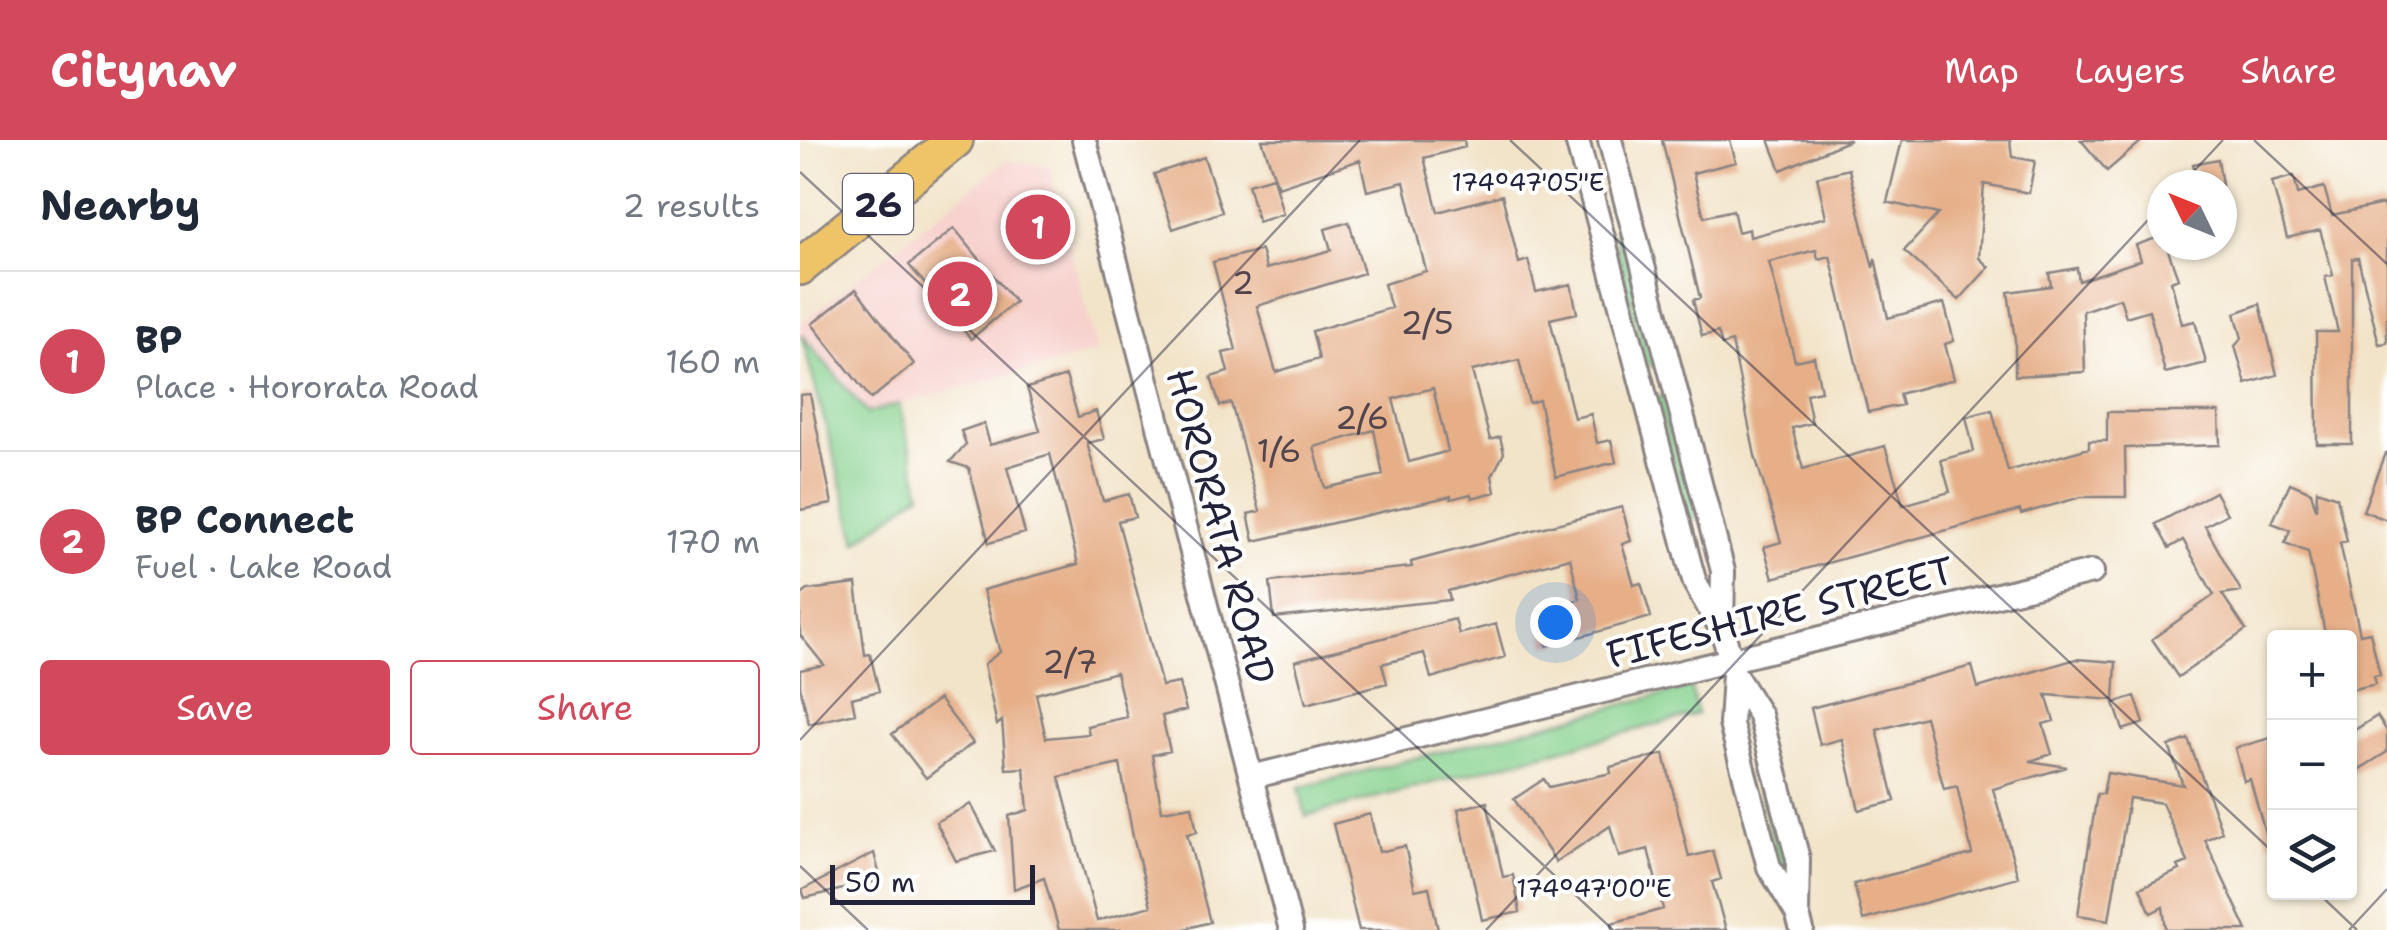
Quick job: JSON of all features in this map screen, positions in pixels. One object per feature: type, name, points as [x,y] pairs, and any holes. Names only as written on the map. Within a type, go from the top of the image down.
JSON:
[{"type":"main road","name":"26","points":[[800,267],[955,140]]},
{"type":"street","name":"HORORATA ROAD","points":[[1084,140],[1291,930]]},
{"type":"street","points":[[1577,140],[1690,569],[1722,630],[1732,667],[1731,724],[1769,866],[1800,921]]},
{"type":"street","points":[[1610,140],[1723,571],[1722,630]]},
{"type":"street","name":"FIFESHIRE STREET","points":[[1251,778],[1732,667],[2092,572]]},
{"type":"shaded area","points":[[1007,160],[1049,166],[1097,352],[867,413],[801,334],[800,324]]},
{"type":"green space","points":[[1618,231],[1625,237],[1659,365],[1654,367],[1645,362],[1613,233]]},
{"type":"green space","points":[[801,334],[867,413],[899,404],[921,493],[857,542]]},
{"type":"green space","points":[[1664,395],[1699,514],[1691,522],[1657,397]]},
{"type":"green space","points":[[1691,687],[1697,714],[1306,816],[1299,788]]},
{"type":"green space","points":[[1737,704],[1747,705],[1793,872],[1782,877]]},
{"type":"building","points":[[1262,140],[1464,140],[1465,147],[1424,158],[1438,212],[1502,195],[1519,263],[1528,260],[1536,292],[1571,284],[1577,313],[1550,319],[1574,418],[1591,414],[1597,443],[1611,440],[1616,462],[1556,477],[1539,400],[1529,403],[1519,360],[1472,371],[1490,440],[1500,437],[1504,453],[1492,476],[1495,492],[1472,498],[1471,494],[1451,496],[1254,541],[1248,514],[1260,511],[1231,403],[1220,406],[1211,377],[1228,372],[1223,353],[1236,350],[1213,262],[1261,250],[1266,269],[1331,250],[1325,229],[1349,222],[1364,273],[1257,306],[1276,372],[1319,359],[1312,331],[1391,308],[1384,284],[1426,271],[1404,182],[1367,191],[1360,160],[1278,187]],"holes":[[[1433,388],[1448,451],[1409,462],[1393,399]],[[1374,430],[1383,475],[1325,488],[1314,447]]]},
{"type":"building","points":[[1662,140],[1730,140],[1736,162],[1693,173],[1704,217],[1733,210],[1738,232],[1749,229],[1750,237],[1826,217],[1817,177],[1849,169],[1888,318],[1944,303],[1954,341],[1945,344],[1954,379],[1899,394],[1902,405],[1868,412],[1830,256],[1818,259],[1816,250],[1769,262],[1795,361],[1814,357],[1821,391],[1806,394],[1812,423],[1792,428],[1803,469],[1885,446],[1903,505],[1950,492],[1941,460],[1974,451],[1966,417],[1992,410],[2008,471],[2089,448],[2089,441],[2107,441],[2107,412],[2219,412],[2220,445],[2125,448],[2126,497],[2081,497],[2021,514],[2020,510],[1773,578],[1764,547],[1781,542],[1755,456],[1732,342],[1722,345],[1718,332],[1702,336],[1693,300],[1700,298]]},
{"type":"building","points":[[1769,140],[1850,140],[1781,170]]},
{"type":"building","points":[[1902,140],[2010,140],[2012,157],[2035,161],[2029,193],[1984,184],[1979,258],[1989,267],[1959,300],[1904,251],[1938,214],[1887,202]]},
{"type":"building","points":[[2081,140],[2143,140],[2107,171]]},
{"type":"building","points":[[1204,157],[1222,212],[1173,229],[1154,174]]},
{"type":"building","points":[[2218,159],[2220,170],[2195,170],[2193,164]]},
{"type":"building","points":[[2294,176],[2298,194],[2324,187],[2332,215],[2383,204],[2387,221],[2387,343],[2379,344],[2358,258],[2352,259],[2352,444],[2317,444],[2316,332],[2338,332],[2325,277],[2333,275],[2320,230],[2287,238],[2272,182]]},
{"type":"building","points":[[1273,177],[1283,214],[1258,222],[1248,184]]},
{"type":"building","points":[[1047,201],[1059,246],[1030,254],[1018,208]]},
{"type":"building","points":[[954,228],[1015,302],[971,339],[909,265]]},
{"type":"building","points":[[2147,241],[2147,260],[2171,260],[2178,278],[2171,281],[2182,324],[2195,321],[2206,363],[2165,373],[2149,310],[2126,317],[2120,298],[2083,311],[2085,372],[2015,376],[2008,292],[2051,286],[2049,273],[2077,268],[2079,281],[2141,260],[2136,245]]},
{"type":"building","points":[[856,289],[914,364],[871,399],[812,324]]},
{"type":"building","points":[[2260,304],[2277,375],[2246,384],[2235,346],[2242,338],[2235,313]]},
{"type":"building","points":[[1066,376],[1078,417],[1096,411],[1104,439],[1087,443],[1103,501],[1129,494],[1135,517],[1118,521],[1162,686],[1179,683],[1186,710],[1162,716],[1170,751],[1152,755],[1162,811],[1192,806],[1197,832],[1187,834],[1210,922],[1181,930],[1059,930],[1044,878],[1014,889],[1009,816],[1028,810],[1024,768],[1006,769],[1002,721],[997,725],[984,664],[1000,652],[983,590],[1078,564],[1050,454],[1007,467],[1025,533],[989,543],[969,468],[950,462],[966,444],[961,431],[984,423],[990,445],[1040,431],[1027,388]],"holes":[[[1116,672],[1127,717],[1087,726],[1089,734],[1046,738],[1036,694]],[[1120,764],[1151,906],[1097,921],[1059,777]]]},
{"type":"building","points":[[810,394],[832,504],[800,510],[800,395]]},
{"type":"building","points":[[2387,453],[2387,520],[2363,511]]},
{"type":"building","points":[[2290,483],[2311,492],[2316,510],[2317,490],[2337,497],[2347,541],[2340,543],[2360,634],[2370,632],[2380,675],[2374,676],[2376,684],[2357,688],[2357,630],[2324,630],[2308,552],[2285,543],[2290,530],[2272,523]]},
{"type":"building","points":[[2215,492],[2227,514],[2205,526],[2241,591],[2222,594],[2246,630],[2178,677],[2152,639],[2214,595],[2183,540],[2169,548],[2156,524]]},
{"type":"building","points":[[1622,507],[1631,541],[1622,544],[1634,585],[1641,583],[1651,617],[1547,646],[1538,611],[1580,599],[1570,558],[1448,591],[1450,600],[1274,618],[1270,582],[1412,567],[1411,562]]},
{"type":"building","points":[[856,584],[865,655],[870,654],[879,691],[852,698],[855,713],[809,724],[800,670],[824,665],[800,635],[800,596],[808,590]]},
{"type":"building","points":[[1455,619],[1459,634],[1496,624],[1505,657],[1431,678],[1424,653],[1382,664],[1387,683],[1306,704],[1295,661]]},
{"type":"building","points":[[2076,659],[2116,662],[2114,700],[2046,695],[2054,721],[2043,724],[2052,754],[2030,761],[2067,767],[1993,789],[2018,877],[1863,920],[1854,884],[1972,854],[1957,786],[1944,789],[1925,717],[1877,730],[1895,801],[1859,810],[1842,739],[1820,745],[1811,708],[1972,666],[1978,688]]},
{"type":"building","points":[[2135,696],[2144,723],[2123,730],[2114,703]]},
{"type":"building","points":[[939,699],[973,743],[926,778],[892,734]]},
{"type":"building","points":[[2377,716],[2387,731],[2387,752],[2357,771],[2357,729]]},
{"type":"building","points":[[2188,739],[2222,832],[2205,840],[2247,930],[2166,930],[2163,907],[2151,913],[2140,888],[2180,870],[2178,866],[2188,862],[2162,803],[2129,798],[2109,920],[2078,915],[2097,794],[2103,794],[2107,773],[2183,785],[2169,746]]},
{"type":"building","points":[[2267,739],[2267,839],[2250,779],[2244,781],[2235,748]]},
{"type":"building","points":[[1664,754],[1689,857],[1713,851],[1721,879],[1712,882],[1726,930],[1613,930],[1612,923],[1663,909],[1648,849],[1619,857],[1610,826],[1556,862],[1514,799],[1544,779],[1549,787],[1611,773],[1610,767]]},
{"type":"building","points":[[1487,802],[1503,877],[1513,875],[1520,912],[1482,920],[1458,809]]},
{"type":"building","points":[[971,804],[995,851],[956,861],[936,822]]},
{"type":"building","points":[[1370,814],[1379,852],[1405,846],[1415,890],[1429,887],[1438,930],[1359,930],[1333,824]]},
{"type":"building","points":[[874,853],[881,880],[805,898],[802,890]]},
{"type":"place","name":"BP","points":[[1038,227]]},
{"type":"place","name":"BP Connect","points":[[960,294]]}]
